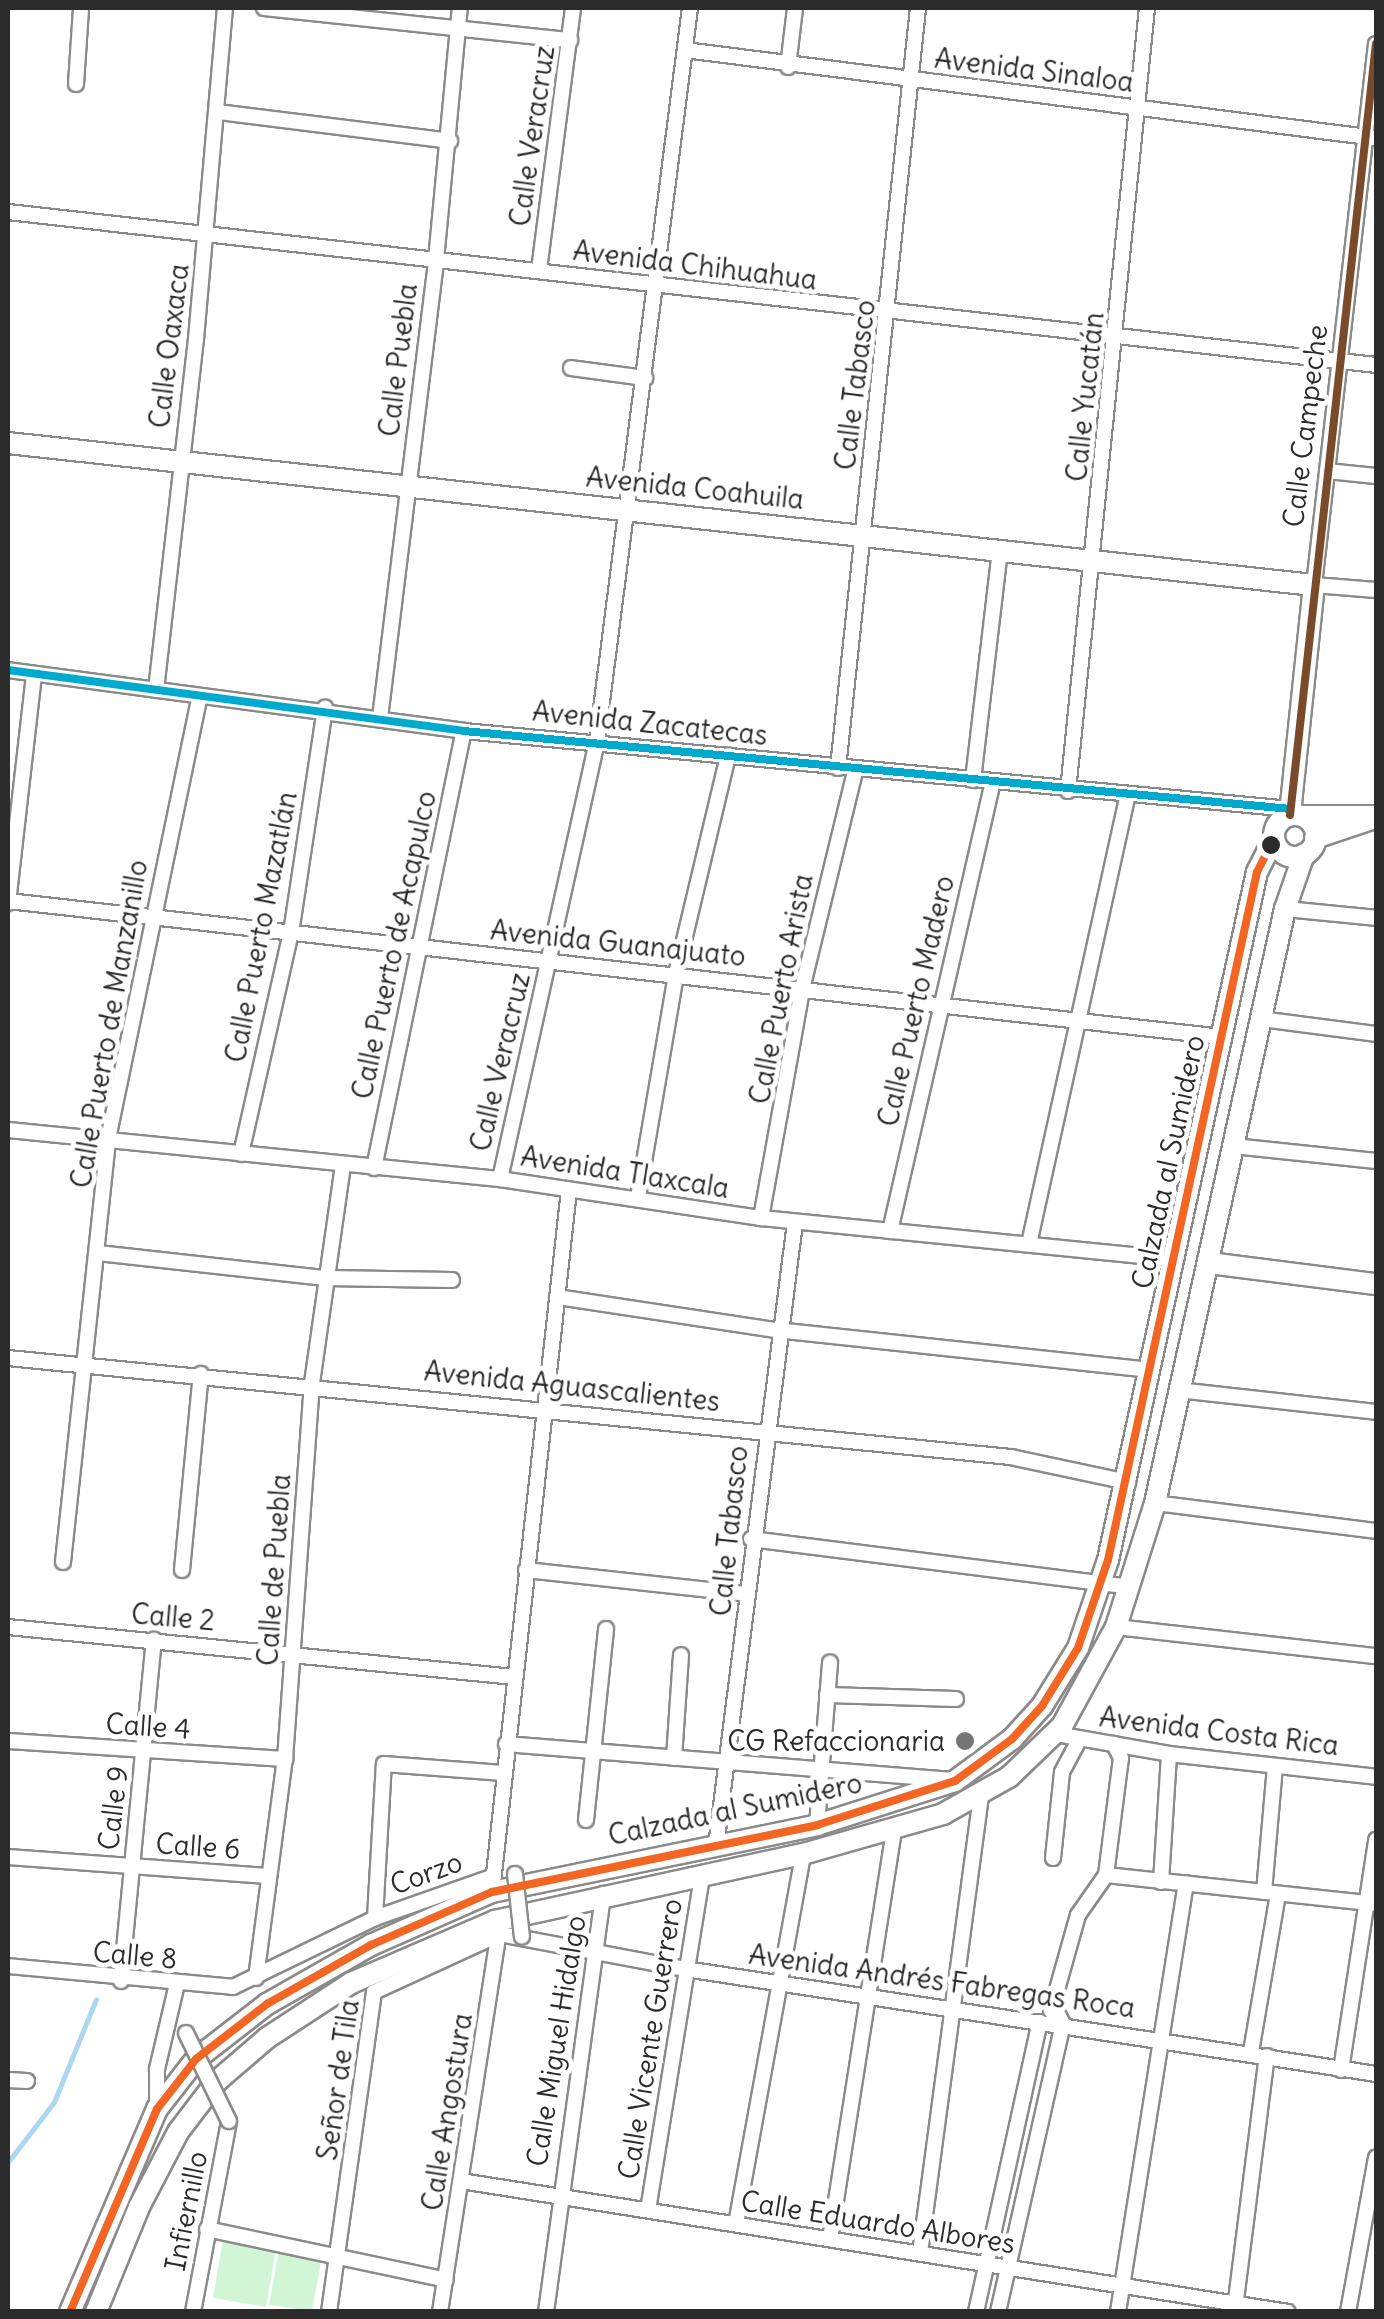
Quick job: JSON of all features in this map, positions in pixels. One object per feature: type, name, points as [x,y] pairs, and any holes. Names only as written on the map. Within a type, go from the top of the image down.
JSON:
[{"type":"main road","name":"Avenida Coahuila","points":[[8,442],[179,465],[860,533],[1314,585]]},
{"type":"main road","name":"Calle Campeche","points":[[1294,813],[1314,585]]},
{"type":"main road","points":[[1310,846],[1294,813],[1376,817]]},
{"type":"main road","name":"Calzada al Sumidero","points":[[70,2312],[157,2109],[196,2059],[267,2004],[494,1878],[716,1846],[817,1825],[955,1781],[1012,1739],[1042,1706],[1078,1648],[1101,1584],[1128,1482],[1257,872],[1276,826],[1294,813]]},
{"type":"main road","points":[[1274,838],[1285,854],[1376,817]]},
{"type":"main road","name":"Calzada al Sumidero","points":[[96,2312],[139,2207],[178,2132],[216,2080],[267,2038],[351,1983],[603,1893],[803,1854],[894,1829],[981,1796],[1056,1734],[1088,1689],[1116,1627],[1155,1503],[1286,909],[1310,846]]},
{"type":"main road","points":[[1209,1264],[1376,1284]]},
{"type":"street","points":[[76,84],[81,8]]},
{"type":"street","name":"Calle Oaxaca","points":[[156,690],[206,234],[225,8]]},
{"type":"street","points":[[264,8],[570,40]]},
{"type":"street","name":"Calle Puebla","points":[[380,718],[450,141],[460,8]]},
{"type":"street","name":"Calle Veracruz","points":[[539,270],[574,8]]},
{"type":"street","name":"Calle Veracruz","points":[[500,1179],[596,741],[631,509],[690,8]]},
{"type":"street","points":[[788,67],[795,8]]},
{"type":"street","name":"Calle Tabasco","points":[[838,768],[860,533],[890,315],[918,8]]},
{"type":"street","name":"Calle Yucatán","points":[[1068,790],[1140,108],[1147,8]]},
{"type":"street","name":"Calle Campeche","points":[[1314,585],[1371,138],[1376,44]]},
{"type":"street","name":"Avenida Sinaloa","points":[[685,50],[788,67],[1371,138]]},
{"type":"street","points":[[218,112],[450,141]]},
{"type":"street","name":"Avenida Chihuahua","points":[[8,212],[539,270],[890,315],[1376,364]]},
{"type":"street","points":[[571,368],[645,378]]},
{"type":"street","points":[[1327,471],[1376,476]]},
{"type":"street","points":[[973,780],[1000,550]]},
{"type":"street","name":"Avenida Coahuila","points":[[1314,585],[1376,590]]},
{"type":"street","name":"Avenida Zacatecas","points":[[8,670],[325,708],[464,731],[596,741],[854,771],[1294,813]]},
{"type":"street","points":[[8,901],[34,674]]},
{"type":"street","name":"Calle Puerto de Manzanillo","points":[[63,1562],[108,1139],[150,917],[200,696]]},
{"type":"street","name":"Calle Puerto Mazatlán","points":[[241,1154],[291,933],[325,708]]},
{"type":"street","name":"Calle Puerto de Acapulco","points":[[374,1168],[464,731]]},
{"type":"street","points":[[638,1198],[676,974],[728,755]]},
{"type":"street","name":"Calle Puerto Arista","points":[[761,1218],[802,989],[854,771]]},
{"type":"street","name":"Calle Puerto Madero","points":[[890,1231],[993,782]]},
{"type":"street","points":[[1029,1244],[1127,797]]},
{"type":"street","name":"Avenida Guanajuato","points":[[8,901],[1224,1037]]},
{"type":"street","points":[[1286,909],[1376,918]]},
{"type":"street","points":[[1261,1020],[1376,1034]]},
{"type":"street","name":"Avenida Tlaxcala","points":[[8,1130],[500,1179],[794,1222],[1175,1259]]},
{"type":"street","points":[[1233,1146],[1376,1161]]},
{"type":"street","name":"Calle de Puebla","points":[[256,1978],[266,1876],[285,1758],[312,1383],[343,1165]]},
{"type":"street","points":[[522,1937],[515,1874],[494,1878],[569,1190]]},
{"type":"street","name":"Calle Tabasco","points":[[716,1846],[729,1761],[776,1330],[794,1222]]},
{"type":"street","points":[[98,1253],[326,1278],[452,1280]]},
{"type":"street","points":[[557,1296],[776,1330],[1152,1370]]},
{"type":"street","name":"Avenida Aguascalientes","points":[[8,1358],[312,1383],[1011,1457],[1128,1482]]},
{"type":"street","points":[[182,1570],[201,1374]]},
{"type":"street","points":[[1178,1390],[1376,1412]]},
{"type":"street","points":[[1155,1503],[1376,1532]]},
{"type":"street","points":[[752,1539],[1130,1587]]},
{"type":"street","points":[[526,1570],[746,1594]]},
{"type":"street","name":"Calle 2","points":[[8,1627],[293,1652],[514,1677]]},
{"type":"street","points":[[1116,1627],[1376,1656]]},
{"type":"street","points":[[586,1820],[606,1629]]},
{"type":"street","name":"Calle 9","points":[[121,1981],[154,1640]]},
{"type":"street","points":[[674,1758],[681,1655]]},
{"type":"street","points":[[817,1825],[830,1664]]},
{"type":"street","points":[[827,1695],[956,1699]]},
{"type":"street","name":"Avenida Costa Rica","points":[[1056,1734],[1169,1754],[1376,1776]]},
{"type":"street","points":[[1052,1858],[1062,1772],[1080,1738]]},
{"type":"street","name":"Calle 4","points":[[8,1740],[144,1752],[285,1758]]},
{"type":"street","points":[[506,1744],[955,1781]]},
{"type":"street","points":[[976,2312],[1040,2022],[1055,2008],[1078,1915],[1106,1876],[1121,1758],[1114,1744]]},
{"type":"street","points":[[1161,1882],[1169,1754]]},
{"type":"street","points":[[376,1918],[384,1764],[503,1773]]},
{"type":"street","points":[[1251,2052],[1271,1893],[1275,1766]]},
{"type":"street","points":[[920,2253],[956,2012],[981,1796]]},
{"type":"street","points":[[830,2239],[894,1829]]},
{"type":"street","points":[[1341,2070],[1374,1904],[1376,1840]]},
{"type":"street","points":[[736,2224],[803,1854]]},
{"type":"street","name":"Calle 6","points":[[8,1858],[266,1876]]},
{"type":"street","name":"Calle Vicente Guerrero","points":[[648,2210],[702,1876]]},
{"type":"street","points":[[1106,1876],[1374,1904]]},
{"type":"street","name":"Corzo","points":[[256,1978],[376,1918],[494,1878]]},
{"type":"street","points":[[1118,2312],[1186,1883]]},
{"type":"street","name":"Calle Miguel Hidalgo","points":[[546,2312],[558,2196],[603,1893]]},
{"type":"street","name":"Avenida Andrés Fabregas Roca","points":[[498,1928],[522,1937],[685,1970],[778,1981],[956,2012],[1162,2038],[1376,2074]]},
{"type":"street","name":"Calle Angostura","points":[[440,2312],[498,1928]]},
{"type":"street","name":"Señor de Tila","points":[[329,2312],[340,2256],[374,1992],[498,1928]]},
{"type":"street","name":"Calle 8","points":[[8,1966],[121,1981],[233,1987],[256,1978]]},
{"type":"street","points":[[157,2109],[157,2069],[175,2010],[177,1984]]},
{"type":"street","points":[[998,2312],[1063,2024],[1055,2008]]},
{"type":"street","name":"Infiernillo","points":[[175,2010],[229,2121],[193,2312]]},
{"type":"street","points":[[1235,2308],[1267,2056]]},
{"type":"street","points":[[8,2080],[27,2081]]},
{"type":"street","points":[[1348,2312],[1376,2158]]},
{"type":"street","name":"Calle Eduardo Albores","points":[[461,2181],[1122,2285],[1235,2308],[1288,2312]]},
{"type":"street","points":[[207,2230],[446,2280]]},
{"type":"green space","points":[[223,2239],[276,2249],[266,2307],[213,2298]]},
{"type":"green space","points":[[279,2250],[322,2257],[312,2311],[269,2305]]},
{"type":"waterway","points":[[8,2162],[54,2102],[96,1999]]},
{"type":"transit line","points":[[1290,815],[1376,44]]},
{"type":"transit line","points":[[8,670],[464,731],[1290,809]]},
{"type":"transit line","points":[[70,2312],[157,2109],[196,2059],[267,2004],[371,1945],[492,1892],[817,1825],[955,1781],[1012,1739],[1042,1706],[1078,1648],[1108,1560],[1257,872],[1274,838]]},
{"type":"place","name":"CG Refaccionaria","points":[[965,1741]]}]
